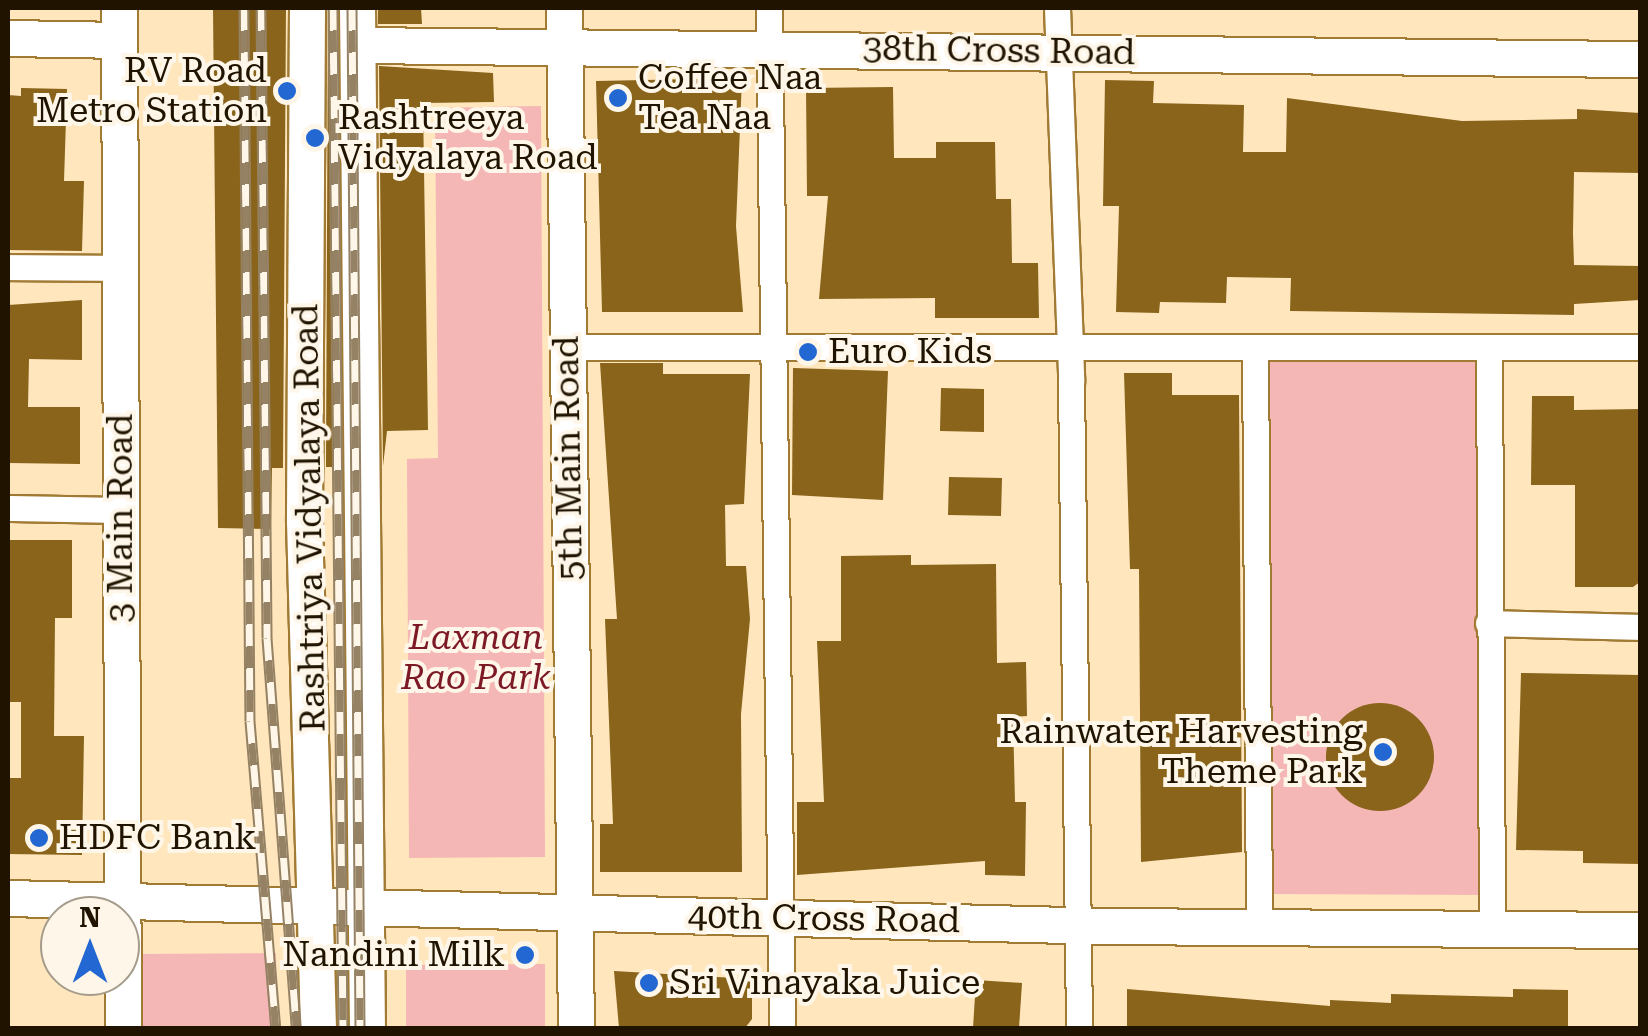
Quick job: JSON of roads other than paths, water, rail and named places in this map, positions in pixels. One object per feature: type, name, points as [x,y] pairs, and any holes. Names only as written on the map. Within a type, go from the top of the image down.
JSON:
[{"type":"street","name":"Rashtriya Vidyalaya Road","points":[[307,8],[304,521],[318,903],[318,1028]]},
{"type":"street","name":"Rashtriya Vidyalaya Road","points":[[358,8],[367,1028]]},
{"type":"street","points":[[769,8],[782,1028]]},
{"type":"street","points":[[1057,8],[1070,346],[1081,925],[1078,1028]]},
{"type":"street","points":[[8,38],[119,24]]},
{"type":"street","name":"3 Main Road","points":[[119,24],[123,896]]},
{"type":"street","name":"38th Cross Road","points":[[358,45],[564,25],[770,48],[1640,60]]},
{"type":"street","name":"5th Main Road","points":[[564,25],[576,1028]]},
{"type":"street","points":[[8,267],[120,268]]},
{"type":"street","points":[[1489,347],[1492,928]]},
{"type":"street","points":[[568,348],[1640,347]]},
{"type":"street","points":[[1255,348],[1259,925]]},
{"type":"street","points":[[8,508],[121,510]]},
{"type":"street","points":[[1488,623],[1640,627]]},
{"type":"street","name":"40th Cross Road","points":[[8,898],[40,899]]},
{"type":"street","name":"40th Cross Road","points":[[140,900],[1081,925],[1640,930]]},
{"type":"street","name":"3 Main Road","points":[[123,996],[123,1028]]},
{"type":"railway","points":[[244,8],[250,721],[276,1028]]},
{"type":"railway","points":[[261,8],[267,638],[296,1028]]},
{"type":"railway","points":[[333,8],[343,1028]]},
{"type":"railway","points":[[352,8],[360,1028]]},
{"type":"place","name":"RV Road Metro Station","points":[[287,91]]},
{"type":"place","name":"Coffee Naa Tea Naa","points":[[618,98]]},
{"type":"place","name":"Rashtreeya Vidyalaya Road","points":[[315,138]]},
{"type":"place","name":"Euro Kids","points":[[808,352]]},
{"type":"place","name":"Rainwater Harvesting Theme Park","points":[[1383,752]]},
{"type":"place","name":"HDFC Bank","points":[[39,838]]},
{"type":"place","name":"Nandini Milk","points":[[525,955]]},
{"type":"place","name":"Sri Vinayaka Juice","points":[[649,983]]},
{"type":"park label","name":"Laxman Rao Park","points":[[476,658]]}]
